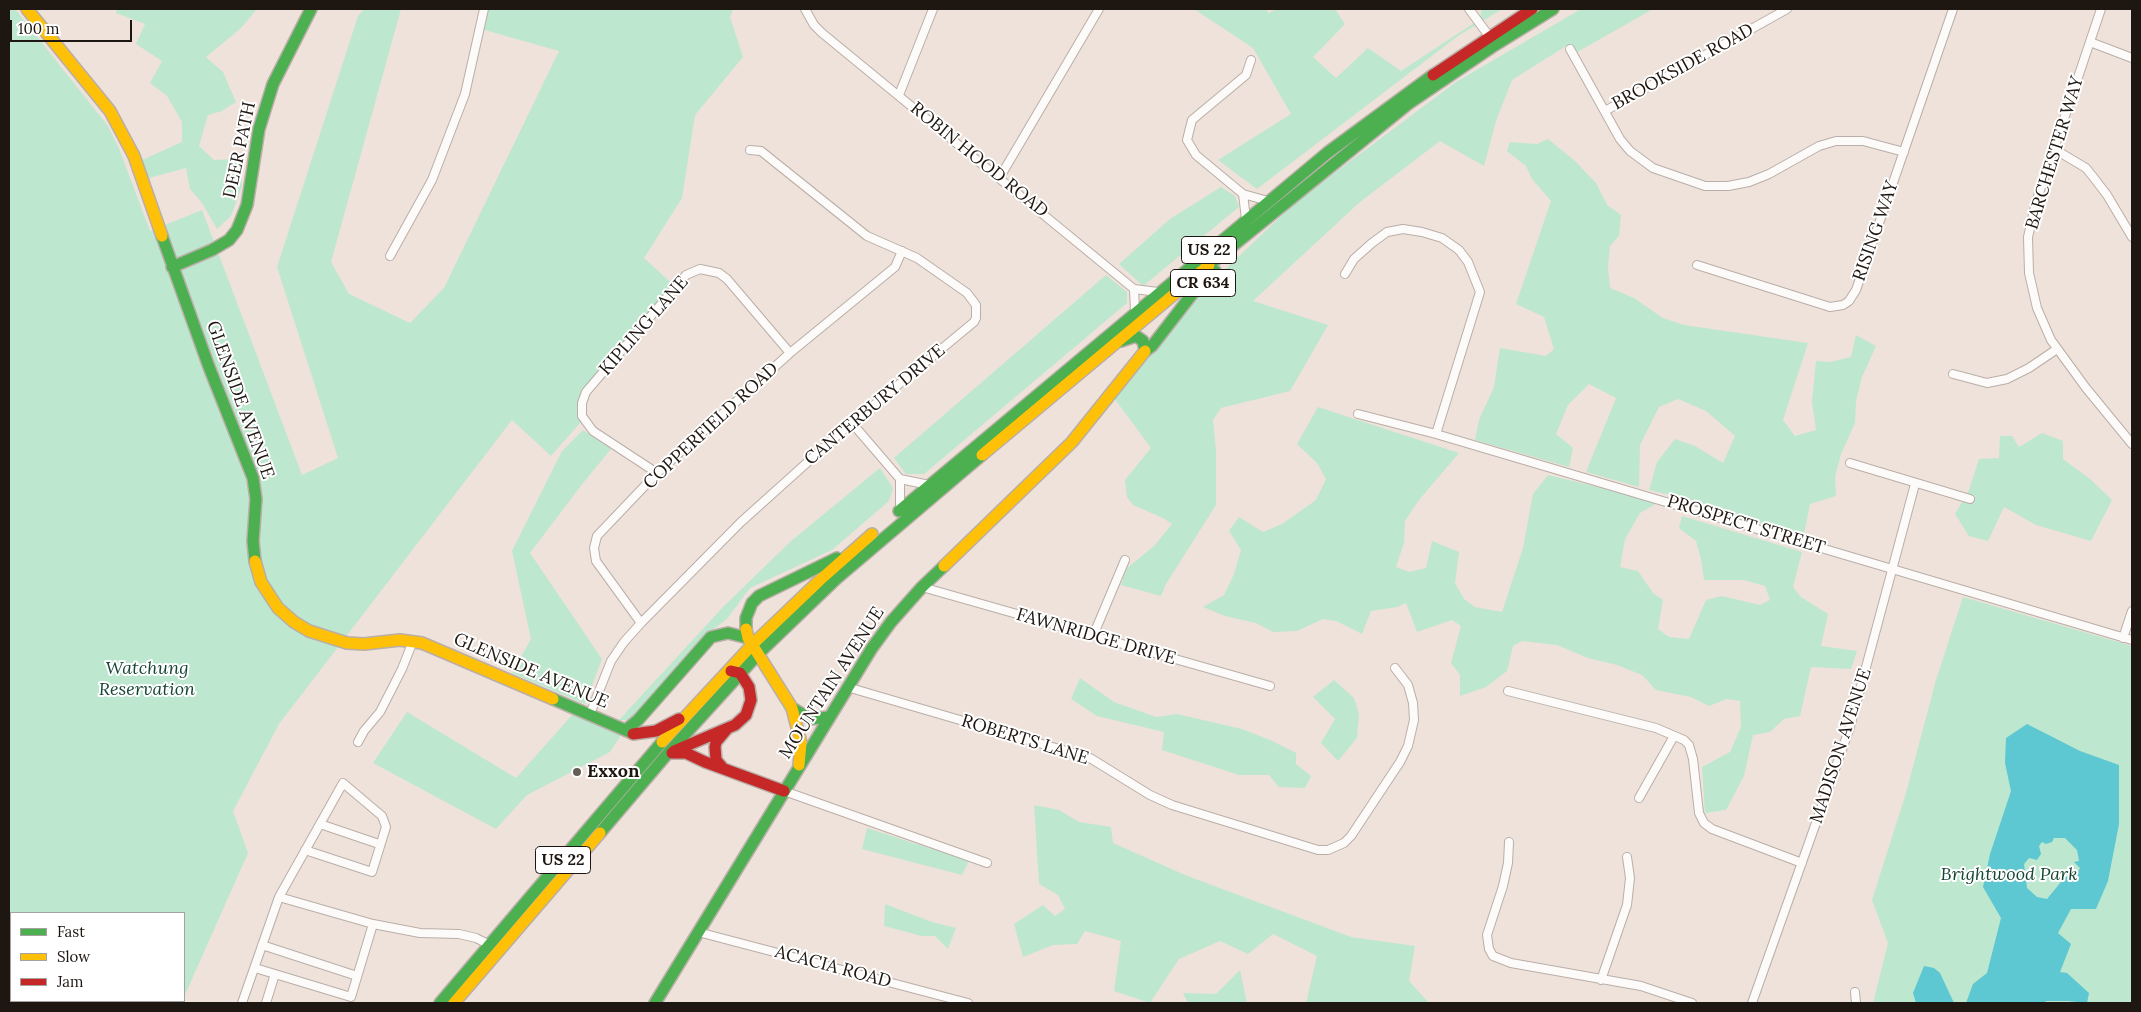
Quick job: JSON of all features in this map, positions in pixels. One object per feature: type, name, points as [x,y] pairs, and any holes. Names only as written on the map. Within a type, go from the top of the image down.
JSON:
[{"type":"main road","name":"GLENSIDE AVENUE","points":[[27,9],[99,96],[118,124],[137,163],[172,267],[253,478],[256,500],[253,552],[258,572],[266,591],[278,608],[294,622],[309,631],[347,643],[364,644],[400,640],[413,641],[630,732]]},
{"type":"main road","name":"DEER PATH","points":[[172,267],[212,250],[229,240],[237,230],[247,205],[259,129],[273,84],[311,9]]},
{"type":"main road","name":"US 22","points":[[440,1003],[685,716],[753,645],[849,553],[1246,219],[1386,107],[1489,36],[1532,9]]},
{"type":"main road","name":"US 22","points":[[454,1003],[668,753],[740,673],[753,645],[836,579],[888,533],[1265,218],[1408,104],[1553,9]]},
{"type":"main road","name":"CR 634","points":[[1145,351],[1152,346],[1193,293],[1265,218]]},
{"type":"main road","points":[[1113,345],[1136,336],[1143,342],[1145,351]]},
{"type":"main road","name":"MOUNTAIN AVENUE","points":[[655,1003],[799,764],[891,622],[922,587],[1039,476],[1072,442],[1145,351]]},
{"type":"main road","points":[[799,764],[801,743],[792,708],[753,645],[745,628],[747,613],[752,603],[759,596],[849,553]]},
{"type":"main road","points":[[630,732],[638,720],[711,637],[728,633],[753,645]]},
{"type":"main road","points":[[668,753],[730,726],[746,715],[751,700],[747,682],[740,673],[734,671],[724,674]]},
{"type":"main road","points":[[792,708],[810,719],[829,717]]},
{"type":"main road","points":[[630,732],[656,731],[685,716]]},
{"type":"main road","points":[[722,766],[716,760],[716,742],[730,726]]},
{"type":"main road","points":[[630,732],[642,745],[640,769]]},
{"type":"main road","points":[[668,753],[686,753],[705,762],[722,766],[784,791]]},
{"type":"street","points":[[390,256],[432,180],[465,94],[484,9]]},
{"type":"street","name":"ROBIN HOOD ROAD","points":[[805,9],[814,25],[822,33],[1000,177],[1134,289]]},
{"type":"street","points":[[899,95],[933,9]]},
{"type":"street","points":[[1000,177],[1099,9]]},
{"type":"street","points":[[1468,9],[1489,36]]},
{"type":"street","name":"BROOKSIDE ROAD","points":[[1605,111],[1787,9]]},
{"type":"street","name":"RISING WAY","points":[[1697,265],[1830,307],[1849,302],[1856,290],[1953,9]]},
{"type":"street","name":"BARCHESTER WAY","points":[[2102,9],[2031,219],[2028,255],[2032,290],[2043,324],[2057,349],[2086,388],[2129,434],[2132,444]]},
{"type":"street","points":[[2090,42],[2132,58]]},
{"type":"street","points":[[1570,49],[1625,145],[1642,162],[1663,172],[1706,186],[1728,186],[1749,182],[1769,174],[1819,146],[1836,141],[1863,140],[1904,152]]},
{"type":"street","points":[[1251,60],[1246,75],[1198,114],[1192,120],[1188,132],[1190,147],[1196,155],[1243,194],[1268,201]]},
{"type":"street","points":[[2054,149],[2086,168],[2107,195],[2132,237]]},
{"type":"street","name":"CANTERBURY DRIVE","points":[[590,714],[611,661],[624,642],[641,623],[741,522],[852,422],[974,322],[976,318],[976,305],[967,293],[932,267],[902,251],[867,236],[761,151],[750,150]]},
{"type":"street","points":[[1243,194],[1246,219]]},
{"type":"street","points":[[1345,274],[1354,259],[1372,243],[1387,232],[1403,229],[1442,238],[1459,250],[1468,262],[1480,292],[1436,434]]},
{"type":"street","name":"COPPERFIELD ROAD","points":[[641,623],[599,567],[594,548],[597,536],[657,473],[790,353],[895,267],[902,251]]},
{"type":"street","name":"KIPLING LANE","points":[[657,473],[592,431],[582,416],[582,403],[586,392],[686,275],[700,269],[719,273],[727,279],[790,353]]},
{"type":"street","points":[[1135,312],[1134,289],[1159,292]]},
{"type":"street","points":[[1953,374],[1987,384],[2007,379],[2029,368],[2057,349]]},
{"type":"street","name":"PROSPECT STREET","points":[[1358,414],[1436,434],[2132,640]]},
{"type":"street","points":[[852,422],[900,479],[929,485]]},
{"type":"street","points":[[1852,464],[1970,499]]},
{"type":"street","points":[[900,479],[900,509]]},
{"type":"street","name":"MADISON AVENUE","points":[[1752,1003],[1850,727],[1915,484]]},
{"type":"street","points":[[1092,636],[1125,560]]},
{"type":"street","name":"FAWNRIDGE DRIVE","points":[[922,587],[1270,686]]},
{"type":"street","points":[[2123,638],[2132,611]]},
{"type":"street","points":[[358,742],[380,712],[402,669],[413,641]]},
{"type":"street","name":"ROBERTS LANE","points":[[848,687],[1090,758],[1150,795],[1172,805],[1318,850],[1328,850],[1344,843],[1357,829],[1400,762],[1411,738],[1414,720],[1411,694],[1402,675],[1395,668]]},
{"type":"street","points":[[1508,691],[1656,728],[1674,736],[1689,745],[1693,759],[1698,814],[1704,823],[1712,829],[1802,863]]},
{"type":"street","points":[[1639,798],[1674,736]]},
{"type":"street","points":[[242,1003],[279,897],[343,783],[382,816],[386,827],[379,844],[372,872],[306,850]]},
{"type":"street","points":[[784,791],[987,863]]},
{"type":"street","points":[[320,824],[379,844]]},
{"type":"street","points":[[1509,842],[1508,863],[1503,886],[1487,935],[1488,949],[1493,956],[1511,963],[1641,986],[1692,1003]]},
{"type":"street","points":[[1601,980],[1627,904],[1630,878],[1627,857]]},
{"type":"street","points":[[279,897],[373,924],[420,932],[459,934],[476,938],[490,946]]},
{"type":"street","points":[[254,968],[351,997],[373,924]]},
{"type":"street","name":"ACACIA ROAD","points":[[698,932],[968,1003]]},
{"type":"street","points":[[262,945],[357,976]]},
{"type":"street","points":[[266,1003],[275,974]]},
{"type":"street","points":[[1856,992],[1856,1003]]},
{"type":"green space","name":"Watchung Reservation","points":[[9,9],[15,9],[108,126],[120,151],[150,231],[202,210],[302,475],[338,458],[277,267],[358,16],[364,9],[401,9],[331,262],[349,294],[410,323],[444,288],[559,51],[481,29],[484,9],[733,9],[730,17],[743,57],[695,115],[682,198],[644,258],[679,290],[586,393],[586,416],[551,456],[512,420],[279,724],[233,811],[248,853],[185,995],[185,912],[10,912],[10,1002],[181,1003],[9,1003]]},
{"type":"green space","points":[[117,9],[257,9],[240,29],[206,57],[223,72],[236,102],[222,111],[208,115],[199,146],[214,160],[233,159],[239,156],[242,186],[231,216],[217,229],[202,203],[190,189],[186,168],[149,178],[142,160],[182,142],[182,122],[167,96],[150,83],[162,61],[136,44],[145,24],[116,13]]},
{"type":"green space","points":[[1194,9],[1265,9],[1269,13],[1276,9],[1335,9],[1345,24],[1313,57],[1336,78],[1368,48],[1401,71],[1480,19],[1482,9],[1502,9],[1458,36],[1257,189],[1218,160],[1291,114],[1253,48]]},
{"type":"green space","points":[[1581,9],[1653,9],[1572,55],[1566,46],[1512,80],[1496,121],[1484,166],[1440,141],[1360,202],[1253,301],[1328,325],[1290,391],[1221,408],[1213,420],[1216,451],[1216,505],[1166,584],[1161,596],[1121,585],[1126,569],[1154,546],[1172,524],[1133,505],[1127,497],[1125,480],[1151,448],[1114,398],[1197,296],[1297,201],[1456,82]]},
{"type":"green space","points":[[1548,139],[1575,161],[1596,183],[1607,205],[1621,215],[1619,236],[1610,246],[1608,267],[1610,288],[1634,298],[1663,318],[1684,325],[1808,343],[1783,420],[1795,436],[1816,430],[1812,402],[1816,361],[1830,362],[1851,357],[1856,335],[1876,346],[1862,377],[1856,401],[1855,423],[1841,454],[1835,477],[1836,496],[1810,504],[1804,534],[1734,517],[1686,499],[1649,490],[1657,462],[1675,439],[1695,446],[1723,463],[1735,436],[1706,411],[1678,399],[1659,407],[1640,445],[1639,487],[1586,472],[1616,398],[1589,384],[1568,405],[1556,434],[1573,448],[1569,467],[1475,440],[1479,420],[1494,387],[1500,348],[1546,356],[1554,349],[1544,317],[1516,304],[1551,201],[1532,179],[1526,166],[1507,151],[1510,142],[1537,144]]},
{"type":"green space","points":[[1221,187],[1235,196],[1239,207],[1143,286],[1119,264],[1170,219]]},
{"type":"green space","points":[[1106,275],[1127,292],[1127,303],[924,474],[906,474],[894,458]]},
{"type":"green space","points":[[1318,407],[1459,453],[1419,500],[1405,521],[1404,543],[1396,567],[1409,572],[1426,568],[1432,541],[1459,552],[1455,583],[1464,599],[1475,607],[1502,612],[1523,548],[1533,494],[1548,475],[1659,502],[1640,513],[1625,539],[1620,567],[1638,571],[1653,593],[1663,600],[1658,629],[1669,637],[1689,639],[1706,600],[1722,596],[1760,605],[1770,600],[1765,586],[1744,580],[1704,580],[1696,541],[1679,528],[1682,516],[1802,552],[1793,587],[1801,597],[1828,614],[1821,646],[1857,651],[1851,669],[1811,667],[1800,716],[1784,719],[1770,732],[1753,735],[1744,776],[1726,810],[1705,813],[1702,767],[1730,752],[1741,727],[1740,701],[1727,699],[1709,706],[1691,697],[1656,690],[1642,675],[1617,665],[1588,658],[1557,645],[1522,641],[1513,646],[1507,671],[1486,687],[1460,696],[1460,675],[1451,663],[1461,626],[1452,620],[1417,632],[1406,603],[1397,607],[1371,611],[1362,634],[1336,621],[1323,619],[1297,631],[1273,632],[1256,623],[1225,616],[1203,607],[1224,595],[1234,574],[1241,550],[1229,531],[1239,517],[1263,532],[1282,524],[1316,500],[1326,479],[1317,463],[1297,444]]},
{"type":"green space","points":[[583,430],[611,449],[530,553],[602,659],[585,704],[512,673],[531,639],[512,551],[562,451]]},
{"type":"green space","points":[[2042,433],[2063,441],[2063,459],[2090,479],[2112,500],[2091,541],[2036,525],[2004,507],[1988,541],[1969,536],[1955,514],[1969,490],[1979,459],[1999,458],[2000,436],[2012,436],[2019,447]]},
{"type":"green space","points":[[880,468],[893,488],[889,501],[832,550],[750,588],[727,619],[707,634],[635,714],[628,720],[619,720],[723,607],[791,541]]},
{"type":"green space","name":"Brightwood Park","points":[[1963,597],[2132,646],[2132,1003],[1873,1003],[1888,943],[1872,900],[1906,793],[1936,680]]},
{"type":"green space","points":[[1080,678],[1114,702],[1156,717],[1177,714],[1242,729],[1270,740],[1296,753],[1296,764],[1311,776],[1305,788],[1279,787],[1269,775],[1239,775],[1162,750],[1164,732],[1097,716],[1071,699]]},
{"type":"green space","points":[[1334,680],[1354,698],[1359,714],[1357,738],[1338,761],[1321,743],[1335,719],[1313,697]]},
{"type":"green space","points":[[407,712],[516,778],[573,714],[621,735],[610,752],[527,795],[496,829],[373,763]]},
{"type":"green space","points":[[1034,805],[1059,810],[1079,822],[1111,827],[1113,843],[1185,875],[1351,937],[1415,946],[1409,981],[1429,1003],[1306,1003],[1317,956],[1273,934],[1248,954],[1220,941],[1179,959],[1150,1003],[1114,991],[1121,941],[1085,931],[1077,944],[1053,945],[1023,957],[1014,924],[1043,905],[1055,916],[1065,909],[1058,895],[1039,884]]},
{"type":"green space","points":[[867,828],[969,861],[962,875],[862,849]]},
{"type":"green space","points":[[885,904],[932,922],[956,928],[948,949],[935,936],[922,936],[884,926]]},
{"type":"green space","points":[[1240,970],[1247,1003],[1188,1003],[1183,993],[1216,994]]},
{"type":"water","points":[[2027,724],[2080,751],[2119,765],[2119,824],[2108,881],[2096,909],[2071,909],[2058,933],[2071,944],[2060,972],[2067,973],[2089,993],[2087,1003],[2047,1001],[2042,1003],[1966,1003],[1973,984],[1987,973],[2001,918],[1983,887],[1990,854],[2011,791],[2005,763],[2006,738]],"holes":[[[2054,838],[2065,838],[2077,850],[2079,861],[2074,862],[2080,868],[2076,876],[2065,877],[2047,899],[2037,897],[2027,888],[2024,864],[2029,858],[2037,860],[2041,854],[2039,846],[2042,842],[2046,844],[2052,842]]]},
{"type":"water","points":[[1924,966],[1934,968],[1940,973],[1954,1003],[1916,1003],[1913,993]]},
{"type":"traffic: fast","points":[[172,267],[212,250],[229,240],[237,230],[247,205],[259,129],[273,84],[311,9]]},
{"type":"traffic: fast","points":[[1209,265],[1408,104],[1495,45],[1553,9]]},
{"type":"traffic: fast","points":[[899,511],[1327,153],[1433,75]]},
{"type":"traffic: fast","points":[[162,236],[209,367],[253,478],[256,499],[253,541],[255,561]]},
{"type":"traffic: fast","points":[[1121,341],[1136,336],[1143,341],[1145,351],[1152,346],[1193,293],[1215,271]]},
{"type":"traffic: fast","points":[[600,833],[668,753],[759,653],[836,579],[982,455]]},
{"type":"traffic: fast","points":[[746,629],[746,618],[752,603],[759,596],[837,558]]},
{"type":"traffic: fast","points":[[655,1003],[872,648],[891,622],[922,587],[944,566]]},
{"type":"traffic: fast","points":[[626,730],[638,720],[711,637],[728,633],[748,638]]},
{"type":"traffic: fast","points":[[553,699],[632,733]]},
{"type":"traffic: fast","points":[[792,708],[810,719],[829,717]]},
{"type":"traffic: fast","points":[[440,1003],[662,742]]},
{"type":"traffic: slow","points":[[27,9],[110,111],[134,156],[162,236]]},
{"type":"traffic: slow","points":[[982,455],[1209,265]]},
{"type":"traffic: slow","points":[[944,566],[1072,442],[1145,351]]},
{"type":"traffic: slow","points":[[662,742],[753,644],[820,580],[872,534]]},
{"type":"traffic: slow","points":[[255,561],[261,582],[278,608],[294,622],[309,631],[347,643],[364,644],[400,640],[422,643],[553,699]]},
{"type":"traffic: slow","points":[[746,629],[748,638],[792,708],[801,743],[799,765]]},
{"type":"traffic: slow","points":[[454,1003],[600,833]]},
{"type":"traffic: jam","points":[[1433,75],[1532,9]]},
{"type":"traffic: jam","points":[[674,751],[735,725],[746,715],[751,700],[749,687],[740,673],[731,671]]},
{"type":"traffic: jam","points":[[633,734],[656,731],[679,719]]},
{"type":"traffic: jam","points":[[722,767],[716,760],[715,747],[716,742],[727,729]]},
{"type":"traffic: jam","points":[[672,753],[686,753],[705,762],[784,791]]},
{"type":"place","name":"Exxon","points":[[577,772]]}]
